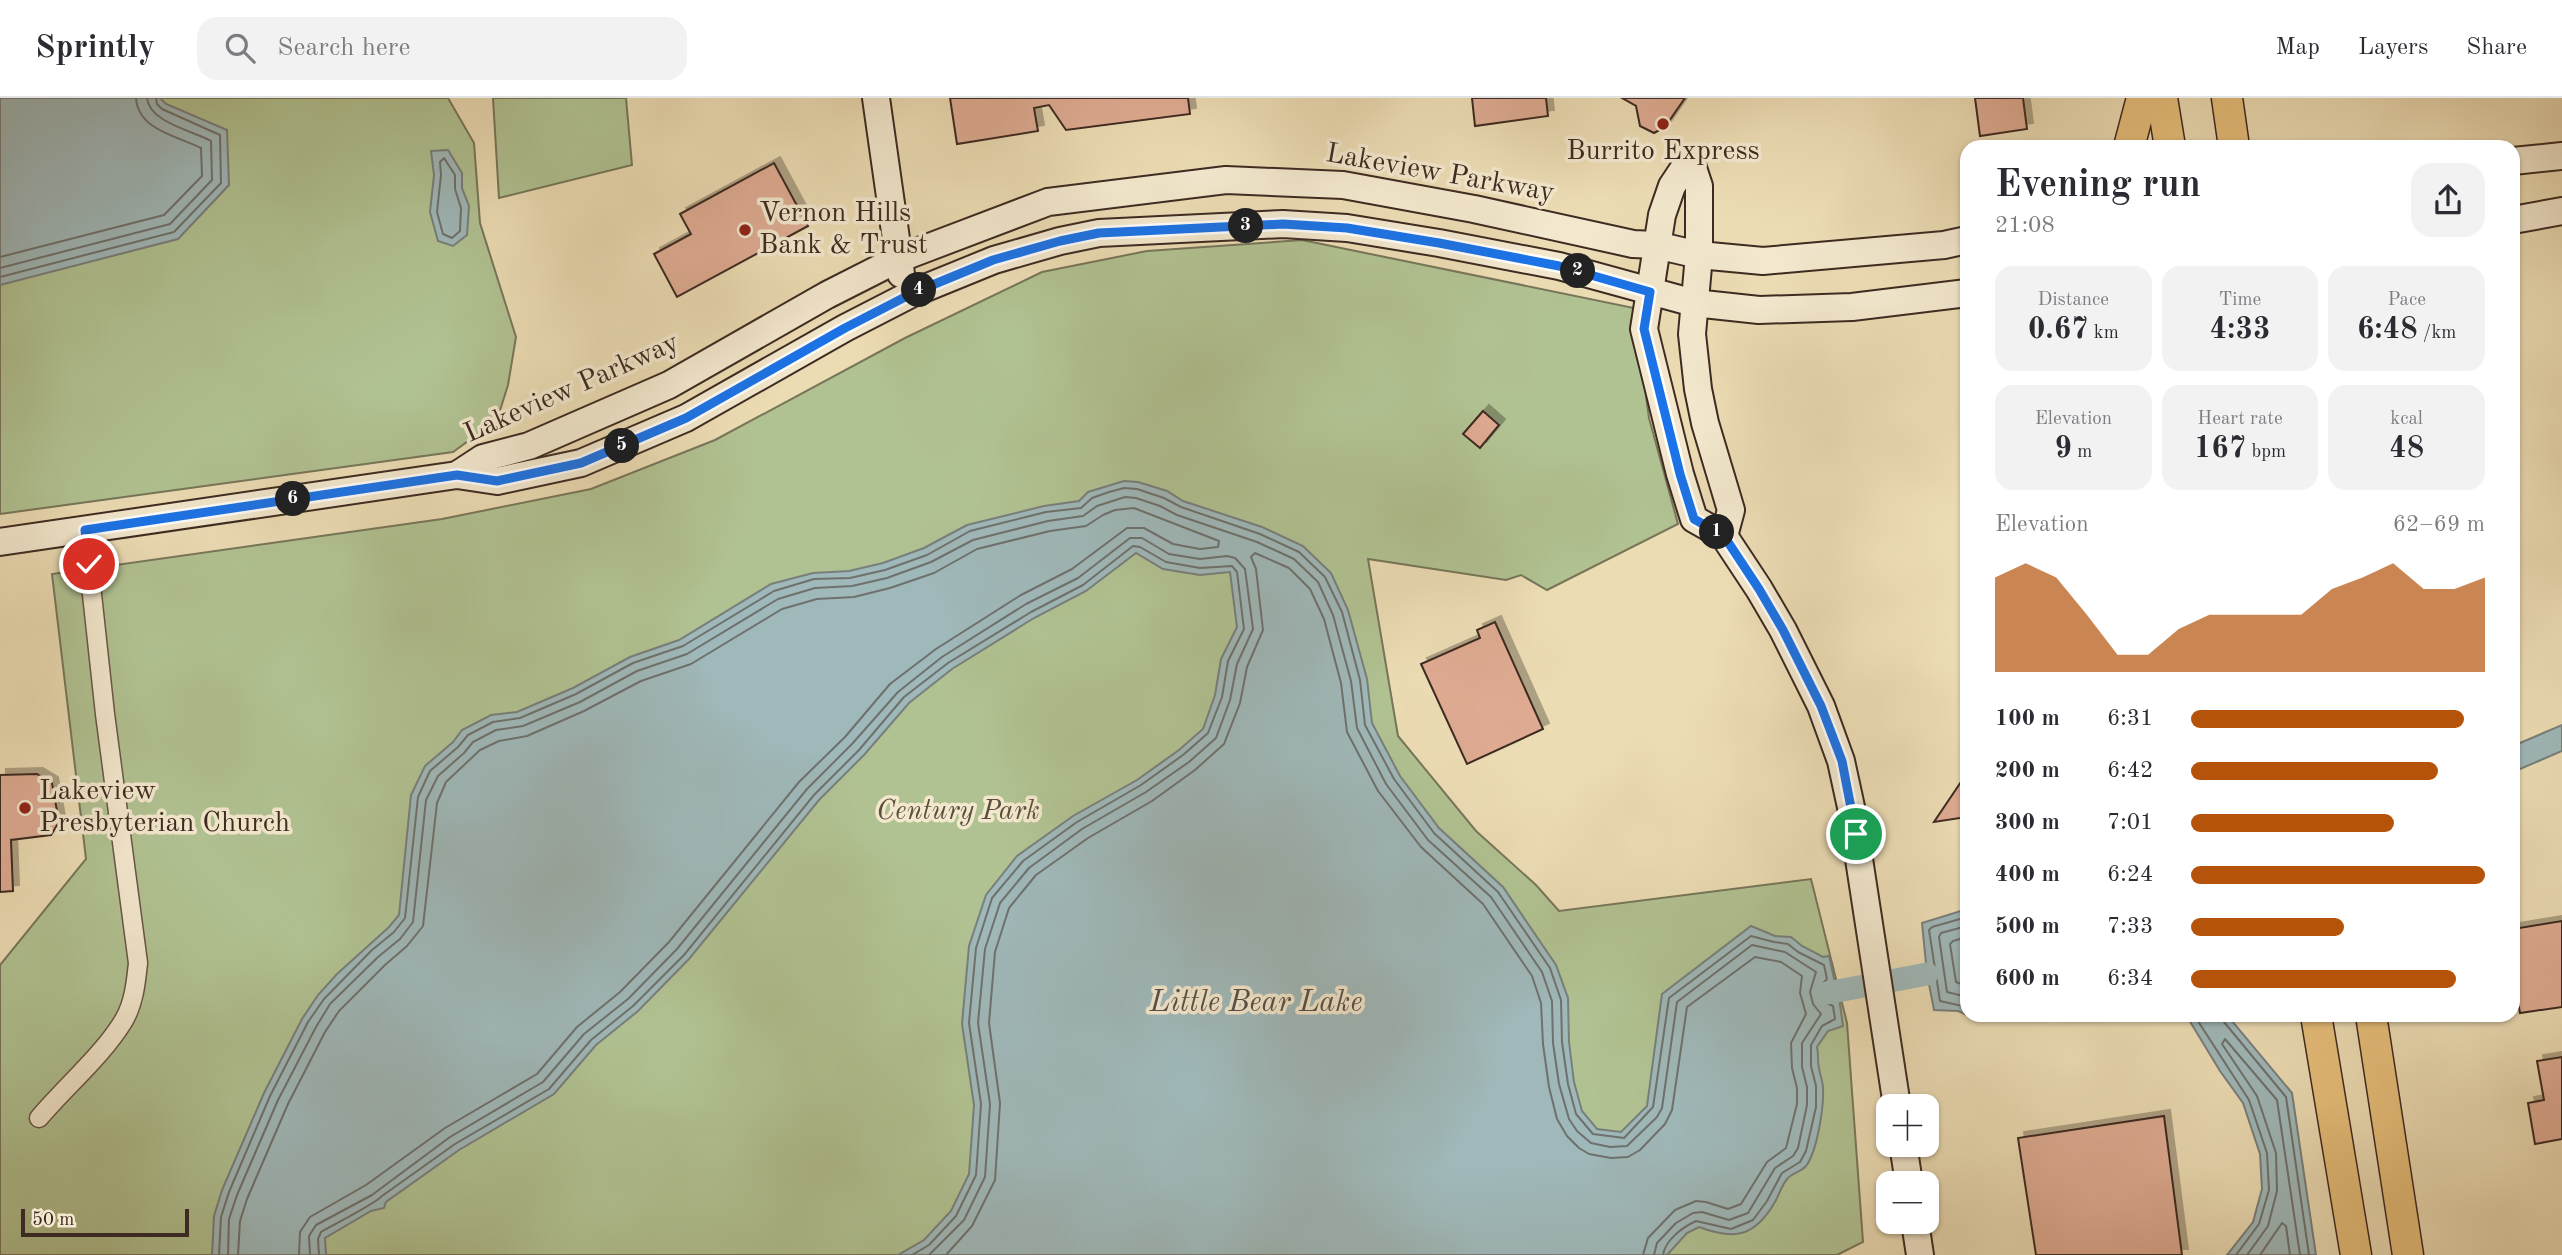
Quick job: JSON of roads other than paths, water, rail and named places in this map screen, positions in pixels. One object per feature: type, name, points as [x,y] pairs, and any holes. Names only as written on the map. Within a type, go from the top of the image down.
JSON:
[{"type":"main road","points":[[2131,140],[2142,98]]},
{"type":"main road","points":[[2162,98],[2169,140]]},
{"type":"main road","points":[[2227,98],[2233,140]]},
{"type":"main road","points":[[2317,1022],[2356,1255]]},
{"type":"main road","points":[[2372,1022],[2408,1255]]},
{"type":"street","points":[[876,98],[898,259],[906,296]]},
{"type":"street","points":[[2520,160],[2562,156]]},
{"type":"street","points":[[1724,536],[1731,510],[1708,435],[1698,389],[1692,334],[1699,255],[1699,186],[1690,159],[1672,186],[1662,215],[1644,329],[1694,519],[1724,536],[1759,589],[1821,706],[1842,761],[1852,807],[1895,1094]]},
{"type":"street","name":"Lakeview Parkway","points":[[457,475],[483,458],[529,446],[669,385],[827,295],[898,259],[1048,202],[1226,180],[1286,181],[1357,187],[1474,209],[1633,244],[1656,245],[1699,255],[1763,261],[1960,242]]},
{"type":"street","points":[[2520,219],[2562,211]]},
{"type":"street","name":"Lakeview Parkway","points":[[0,542],[457,475],[497,481],[581,463],[686,418],[906,296],[993,260],[1099,233],[1283,224],[1357,230],[1559,266],[1694,303],[1759,310],[1852,307],[1960,294]]},
{"type":"street","points":[[39,1118],[105,1045],[125,1018],[135,992],[138,962],[105,714],[85,530]]},
{"type":"street","points":[[1917,1234],[1920,1255]]},
{"type":"water","points":[[0,98],[160,98],[166,104],[227,130],[229,185],[178,239],[0,285]]},
{"type":"water","points":[[448,150],[462,173],[462,188],[469,206],[467,235],[453,246],[438,241],[430,212],[434,175],[431,151]]},
{"type":"water","name":"Little Bear Lake","points":[[1124,481],[1138,482],[1167,491],[1183,501],[1262,527],[1303,546],[1331,573],[1348,610],[1367,679],[1372,723],[1400,776],[1439,828],[1503,887],[1556,965],[1568,998],[1569,1042],[1574,1082],[1582,1111],[1597,1129],[1621,1132],[1647,1106],[1662,994],[1751,926],[1775,936],[1791,937],[1823,957],[1829,956],[1836,987],[1826,989],[1827,998],[1839,997],[1843,1026],[1828,1031],[1817,1047],[1823,1097],[1816,1140],[1806,1166],[1786,1180],[1768,1213],[1752,1229],[1724,1234],[1699,1227],[1687,1233],[1667,1255],[898,1255],[924,1240],[951,1211],[969,1174],[974,1105],[962,1024],[969,946],[986,895],[1017,856],[1073,816],[1137,780],[1179,750],[1203,729],[1215,695],[1221,659],[1237,627],[1230,572],[1200,575],[1163,569],[1136,553],[1086,591],[1034,618],[952,669],[909,703],[864,755],[819,800],[689,959],[638,1011],[596,1045],[554,1094],[459,1150],[386,1202],[384,1208],[371,1211],[325,1238],[326,1255],[212,1255],[214,1216],[222,1190],[264,1093],[302,1019],[318,995],[399,915],[411,795],[425,766],[453,742],[462,730],[491,715],[517,712],[573,688],[630,657],[679,640],[771,584],[813,573],[849,571],[883,563],[924,548],[967,525],[1044,506],[1079,501],[1088,492]]},
{"type":"water","points":[[2562,725],[2562,751],[2520,769],[2520,743]]},
{"type":"water","points":[[1960,911],[1960,1012],[1934,1010],[1922,923]]},
{"type":"water","points":[[2190,1022],[2233,1022],[2292,1093],[2316,1255],[2227,1255],[2253,1222],[2262,1189],[2260,1154],[2243,1103]]},
{"type":"waterway","points":[[1827,993],[1927,974]]},
{"type":"place","name":"Burrito Express","points":[[1663,124]]},
{"type":"place","name":"Vernon Hills Bank & Trust","points":[[745,230]]},
{"type":"place","name":"Lakeview Presbyterian Church","points":[[25,808]]},
{"type":"park label","name":"Century Park","points":[[958,812]]}]
